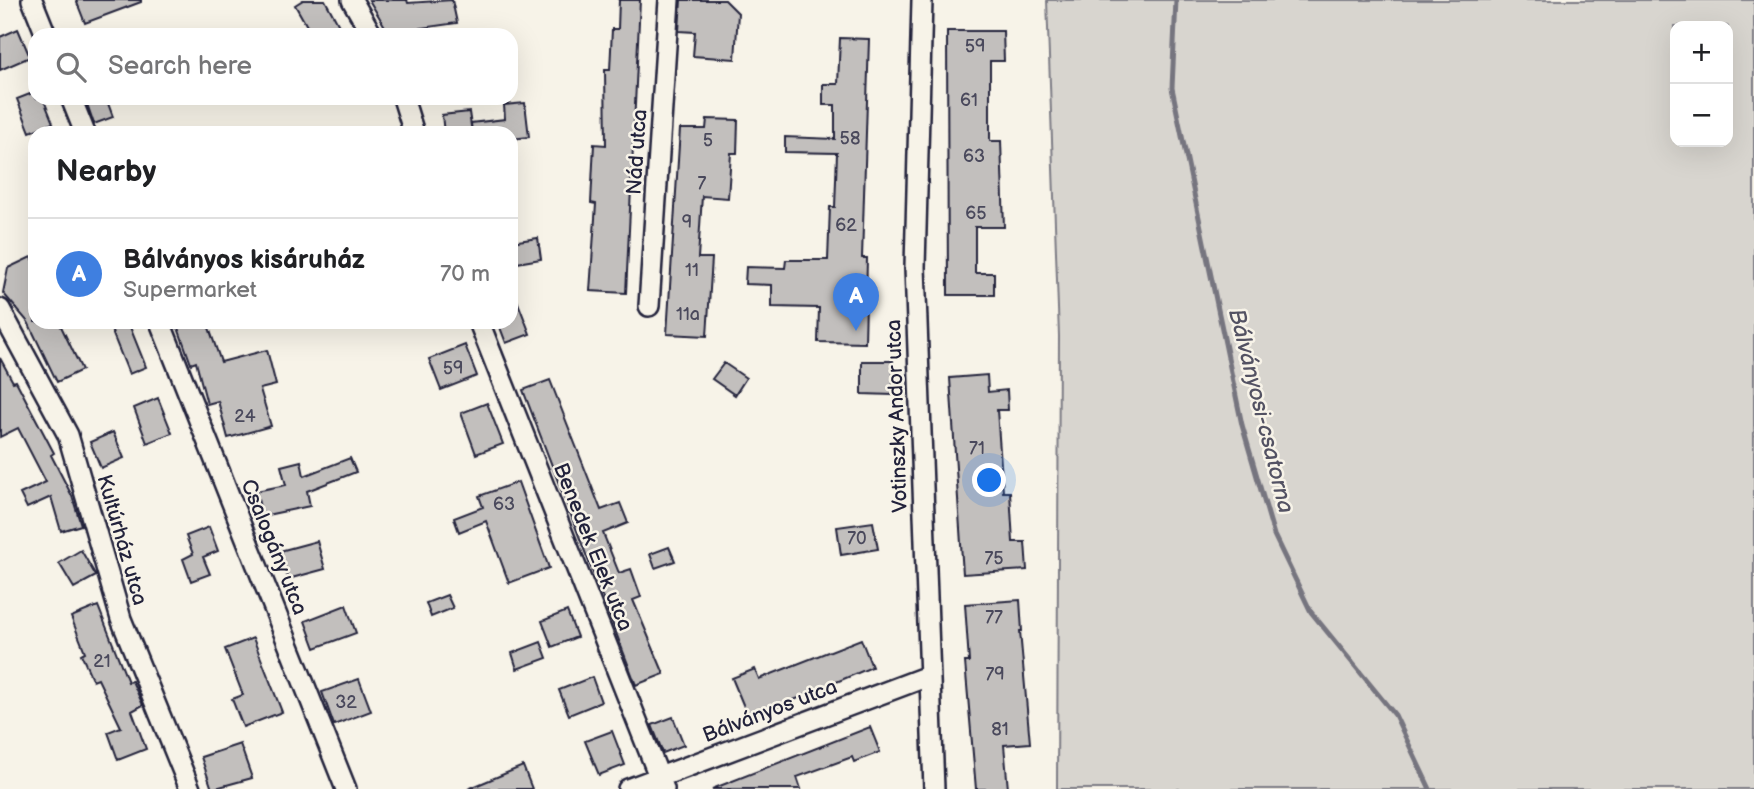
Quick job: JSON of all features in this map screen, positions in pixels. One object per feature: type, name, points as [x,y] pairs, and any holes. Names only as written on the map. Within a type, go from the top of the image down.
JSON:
[{"type":"street","points":[[32,0],[43,28]]},
{"type":"street","points":[[352,0],[368,28]]},
{"type":"street","name":"Nád utca","points":[[649,306],[669,0]]},
{"type":"street","name":"Votinszky Andor utca","points":[[922,0],[915,267],[934,789]]},
{"type":"street","points":[[74,105],[82,126]]},
{"type":"street","points":[[405,105],[412,126]]},
{"type":"street","name":"Kultúrház utca","points":[[0,309],[68,435],[121,619],[190,789]]},
{"type":"street","name":"Csalogány utca","points":[[163,329],[346,789]]},
{"type":"street","name":"Benedek Elek utca","points":[[482,329],[661,783]]},
{"type":"street","name":"Bálványos utca","points":[[628,789],[661,783],[928,676]]},
{"type":"shaded area","points":[[1047,0],[1754,0],[1754,789],[1057,789],[1059,336]]},
{"type":"building","points":[[76,0],[141,0],[141,2],[85,23]]},
{"type":"building","points":[[303,0],[325,0],[340,28],[308,28],[295,5]]},
{"type":"building","points":[[369,0],[407,0],[408,3],[452,0],[457,23],[421,28],[386,28]]},
{"type":"building","points":[[619,0],[640,0],[626,293],[590,291],[596,204],[591,203],[594,144],[606,145],[605,70],[610,70],[612,29],[618,29]]},
{"type":"building","points":[[681,0],[725,0],[738,13],[735,59],[693,56],[695,32],[679,31]]},
{"type":"building","points":[[18,29],[28,58],[0,70],[0,37]]},
{"type":"building","points":[[947,31],[1003,31],[1004,61],[990,61],[990,141],[1001,141],[1004,227],[975,227],[975,273],[994,273],[994,295],[948,295]]},
{"type":"building","points":[[840,38],[869,39],[862,258],[867,258],[865,343],[818,342],[819,308],[772,307],[772,285],[745,284],[746,267],[785,268],[786,260],[828,260],[830,207],[835,207],[837,153],[785,152],[785,137],[835,139],[835,105],[823,105],[823,84],[838,84]]},
{"type":"building","points":[[28,95],[28,105],[46,105],[53,123],[28,127],[17,99]]},
{"type":"building","points":[[525,103],[529,137],[518,138],[518,126],[471,126],[471,123],[505,119],[504,105]]},
{"type":"building","points":[[87,105],[109,105],[113,117],[94,124]]},
{"type":"building","points":[[469,112],[471,126],[443,126],[442,115]]},
{"type":"building","points":[[707,119],[738,120],[737,153],[731,153],[728,198],[702,196],[698,258],[712,258],[707,336],[667,334],[680,129],[706,129]]},
{"type":"building","points":[[538,238],[541,259],[518,263],[518,241]]},
{"type":"building","points":[[28,258],[28,322],[3,293],[8,268]]},
{"type":"building","points":[[518,303],[530,334],[506,343],[501,329],[518,329]]},
{"type":"building","points":[[31,329],[62,329],[82,370],[57,382]]},
{"type":"building","points":[[111,329],[131,329],[146,367],[129,374]]},
{"type":"building","points":[[178,329],[209,329],[221,362],[267,350],[276,385],[260,389],[271,426],[228,438],[218,401],[207,404],[196,362],[191,364]]},
{"type":"building","points":[[465,345],[477,376],[441,390],[429,359]]},
{"type":"building","points":[[0,358],[13,382],[16,381],[54,453],[51,455],[72,496],[81,525],[61,531],[51,497],[27,508],[20,494],[46,482],[18,428],[0,437]]},
{"type":"building","points":[[862,361],[893,361],[893,395],[862,394]]},
{"type":"building","points":[[724,363],[746,378],[735,395],[712,379]]},
{"type":"building","points":[[987,375],[988,392],[1007,390],[1008,410],[997,410],[1003,492],[1010,492],[1013,542],[1025,542],[1027,570],[963,574],[950,378]]},
{"type":"building","points":[[550,380],[601,510],[620,503],[628,523],[603,533],[619,573],[631,569],[641,597],[633,600],[664,674],[636,685],[523,390]]},
{"type":"building","points":[[158,398],[172,433],[147,443],[134,408]]},
{"type":"building","points":[[487,403],[503,444],[476,454],[461,413]]},
{"type":"building","points":[[113,432],[124,458],[101,468],[90,442]]},
{"type":"building","points":[[350,458],[356,472],[307,491],[310,506],[262,516],[256,491],[286,485],[281,466],[301,461],[304,476]]},
{"type":"building","points":[[518,482],[549,568],[509,583],[486,521],[459,532],[454,518],[483,507],[479,496]]},
{"type":"building","points":[[873,522],[878,549],[841,555],[837,527]]},
{"type":"building","points":[[209,527],[218,551],[203,557],[210,574],[191,581],[183,559],[193,554],[186,536]]},
{"type":"building","points":[[317,541],[325,569],[288,579],[280,551]]},
{"type":"building","points":[[669,547],[675,561],[655,568],[650,554]]},
{"type":"building","points":[[81,550],[96,576],[74,588],[59,563]]},
{"type":"building","points":[[447,595],[453,608],[431,617],[426,603]]},
{"type":"building","points":[[1020,600],[1020,631],[1030,743],[1004,745],[1008,789],[976,789],[965,662],[969,662],[965,604]]},
{"type":"building","points":[[346,605],[356,633],[315,648],[305,621]]},
{"type":"building","points":[[98,606],[128,682],[132,681],[143,705],[132,711],[146,749],[118,760],[108,732],[121,727],[98,679],[93,681],[81,654],[85,652],[71,617]]},
{"type":"building","points":[[567,611],[577,637],[552,647],[542,621]]},
{"type":"building","points":[[253,638],[282,712],[243,727],[232,699],[243,695],[225,649]]},
{"type":"building","points":[[861,639],[872,667],[749,719],[732,678],[755,669],[759,679]]},
{"type":"building","points":[[541,642],[547,658],[517,669],[512,653]]},
{"type":"building","points":[[592,677],[601,702],[569,715],[559,690]]},
{"type":"building","points":[[359,679],[371,711],[334,725],[322,692]]},
{"type":"building","points":[[673,717],[684,745],[663,753],[652,725]]},
{"type":"building","points":[[870,727],[880,752],[854,762],[852,757],[797,777],[801,789],[712,789]]},
{"type":"building","points":[[612,731],[625,765],[599,775],[585,741]]},
{"type":"building","points":[[240,744],[252,778],[212,789],[201,757]]},
{"type":"building","points":[[523,766],[532,789],[468,789]]},
{"type":"waterway","name":"Bálványosi-csatorna","points":[[1176,0],[1172,88],[1242,425],[1274,535],[1311,612],[1395,715],[1430,789]]},
{"type":"place","name":"Bálványos kisáruház","points":[[856,331]]}]
